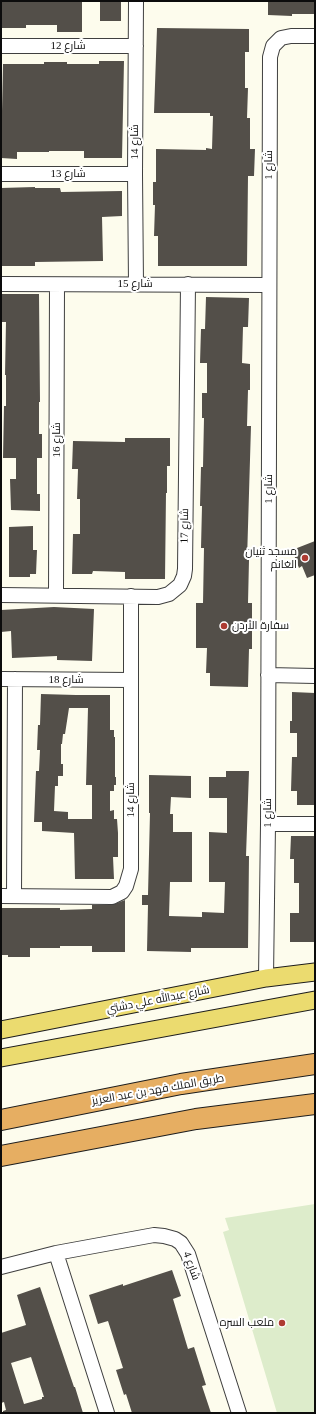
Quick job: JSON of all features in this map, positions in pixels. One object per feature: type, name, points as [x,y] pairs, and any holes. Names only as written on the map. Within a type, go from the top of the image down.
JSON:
[{"type":"highway","name":"طريق الملك فهد بن عبد العزيز","points":[[1,1120],[181,1084],[315,1064]]},
{"type":"highway","points":[[1,1156],[196,1118],[315,1104]]},
{"type":"main road","name":"شارع عبدالله علي دشتي","points":[[1,1030],[192,994],[266,978],[315,972]]},
{"type":"main road","points":[[283,1005],[315,991]]},
{"type":"main road","points":[[121,1035],[114,1032],[111,1028],[112,1021],[115,1016],[164,1006],[192,994]]},
{"type":"main road","points":[[1,1058],[315,1000]]},
{"type":"main road","points":[[1,1050],[15,1046],[78,1035],[83,1024],[80,1018],[74,1016]]},
{"type":"street","name":"شارع 14","points":[[136,1],[136,284]]},
{"type":"street","name":"شارع 1","points":[[266,978],[271,50],[275,42],[281,38],[291,36],[315,36]]},
{"type":"street","name":"شارع 12","points":[[1,46],[136,46]]},
{"type":"street","name":"شارع 13","points":[[1,174],[135,174]]},
{"type":"street","name":"شارع 15","points":[[1,284],[269,285]]},
{"type":"street","name":"شارع 17","points":[[1,595],[158,597],[165,596],[177,589],[184,576],[188,284]]},
{"type":"street","name":"شارع 16","points":[[56,595],[57,285]]},
{"type":"street","name":"شارع 14","points":[[15,679],[7,896],[112,897],[119,895],[124,890],[129,879],[131,868],[131,596]]},
{"type":"street","points":[[268,675],[315,676]]},
{"type":"street","name":"شارع 18","points":[[1,679],[131,680]]},
{"type":"street","points":[[268,824],[315,824]]},
{"type":"street","name":"شارع 4","points":[[1,1267],[56,1253],[154,1235],[169,1237],[181,1243],[188,1254],[239,1413]]},
{"type":"street","points":[[56,1253],[107,1413]]},
{"type":"green space","name":"ملعب السره","points":[[315,1204],[315,1413],[277,1413],[223,1232],[229,1230],[225,1218]]},
{"type":"building","points":[[1,1],[82,1],[82,32],[57,32],[57,25],[26,25],[26,28],[1,28]]},
{"type":"building","points":[[100,1],[121,1],[121,21],[100,21]]},
{"type":"building","points":[[268,1],[315,1],[315,14],[292,14],[292,16],[268,15]]},
{"type":"building","points":[[157,28],[249,29],[249,52],[245,52],[245,88],[248,88],[247,118],[250,118],[250,149],[255,149],[254,176],[248,176],[247,266],[158,266],[158,236],[154,236],[155,205],[153,205],[153,182],[156,182],[156,149],[212,149],[213,116],[210,116],[210,113],[154,113]]},
{"type":"building","points":[[99,61],[124,61],[122,158],[84,158],[84,151],[49,151],[17,152],[17,159],[1,158],[3,64],[44,64],[44,62],[67,62],[67,64],[99,64]]},
{"type":"building","points":[[1,188],[60,188],[61,192],[122,191],[122,216],[102,217],[103,261],[35,262],[35,266],[1,266]]},
{"type":"building","points":[[2,294],[39,294],[39,434],[42,434],[42,458],[37,458],[37,494],[40,494],[40,511],[11,510],[10,479],[16,479],[16,458],[3,458],[4,406],[6,406],[6,322],[2,322]]},
{"type":"building","points":[[206,297],[249,298],[248,327],[243,327],[242,363],[250,364],[250,390],[248,390],[247,426],[251,426],[247,560],[249,560],[248,603],[252,603],[252,649],[249,649],[248,687],[210,686],[210,673],[206,673],[207,648],[196,648],[196,603],[203,603],[204,548],[201,548],[202,506],[200,506],[201,467],[203,467],[204,418],[202,418],[202,393],[207,393],[207,363],[200,363],[201,329],[205,329]]},
{"type":"building","points":[[125,438],[170,438],[170,466],[167,466],[166,493],[165,579],[125,579],[125,572],[93,571],[92,574],[72,574],[73,534],[80,534],[80,499],[77,499],[78,469],[72,469],[73,441],[125,442]]},
{"type":"building","points":[[33,526],[33,550],[37,550],[36,574],[30,574],[30,577],[9,577],[9,527]]},
{"type":"building","name":"مسجد ثنيان الغانم","points":[[315,541],[315,575],[307,578],[302,566],[299,568],[292,550]]},
{"type":"building","points":[[54,607],[94,609],[92,661],[57,660],[57,656],[12,658],[11,631],[1,632],[1,610]]},
{"type":"building","points":[[292,692],[315,693],[315,805],[297,805],[297,791],[291,791],[292,757],[297,757],[297,733],[290,733],[290,721],[292,721]]},
{"type":"building","points":[[41,694],[110,695],[110,730],[114,730],[115,737],[116,785],[114,785],[114,791],[110,791],[110,811],[114,810],[114,819],[117,819],[118,833],[118,857],[113,857],[114,879],[75,879],[74,833],[42,831],[42,822],[34,822],[36,771],[39,771],[40,750],[37,750],[38,725],[40,725]],"holes":[[[69,708],[88,708],[86,785],[92,785],[92,819],[68,819],[68,812],[54,811],[55,786],[58,786],[58,776],[63,776],[63,764],[61,764],[61,744],[63,734],[65,734]]]},
{"type":"building","points":[[226,771],[249,771],[246,856],[249,856],[248,948],[191,948],[191,952],[147,951],[148,905],[142,905],[142,895],[148,895],[150,813],[149,775],[191,776],[191,798],[171,797],[170,814],[173,814],[173,832],[192,832],[192,882],[170,882],[169,916],[202,917],[202,912],[224,913],[225,882],[209,882],[209,832],[227,833],[227,798],[209,798],[209,777],[226,777]]},
{"type":"building","points":[[291,836],[315,836],[315,942],[290,942],[290,913],[299,913],[299,883],[294,883],[294,859],[290,859]]},
{"type":"building","points":[[125,900],[125,952],[92,952],[92,946],[60,946],[60,948],[30,948],[30,957],[8,957],[8,955],[1,955],[1,908],[60,908],[60,910],[92,909],[92,905],[112,905]]},
{"type":"building","points":[[172,1270],[181,1296],[173,1299],[188,1349],[194,1347],[206,1385],[202,1386],[211,1413],[132,1413],[126,1394],[124,1395],[116,1370],[123,1368],[108,1321],[98,1324],[89,1295]]},
{"type":"building","points":[[40,1287],[83,1413],[3,1413],[3,1411],[6,1410],[4,1402],[1,1403],[1,1333],[26,1325],[17,1295]],"holes":[[[31,1357],[44,1397],[42,1397],[42,1399],[24,1404],[11,1363]]]},
{"type":"place","name":"مسجد ثنيان الغانم","points":[[305,558]]},
{"type":"place","name":"سفارة الأردن","points":[[224,626]]},
{"type":"place","name":"ملعب السره","points":[[282,1323]]}]
